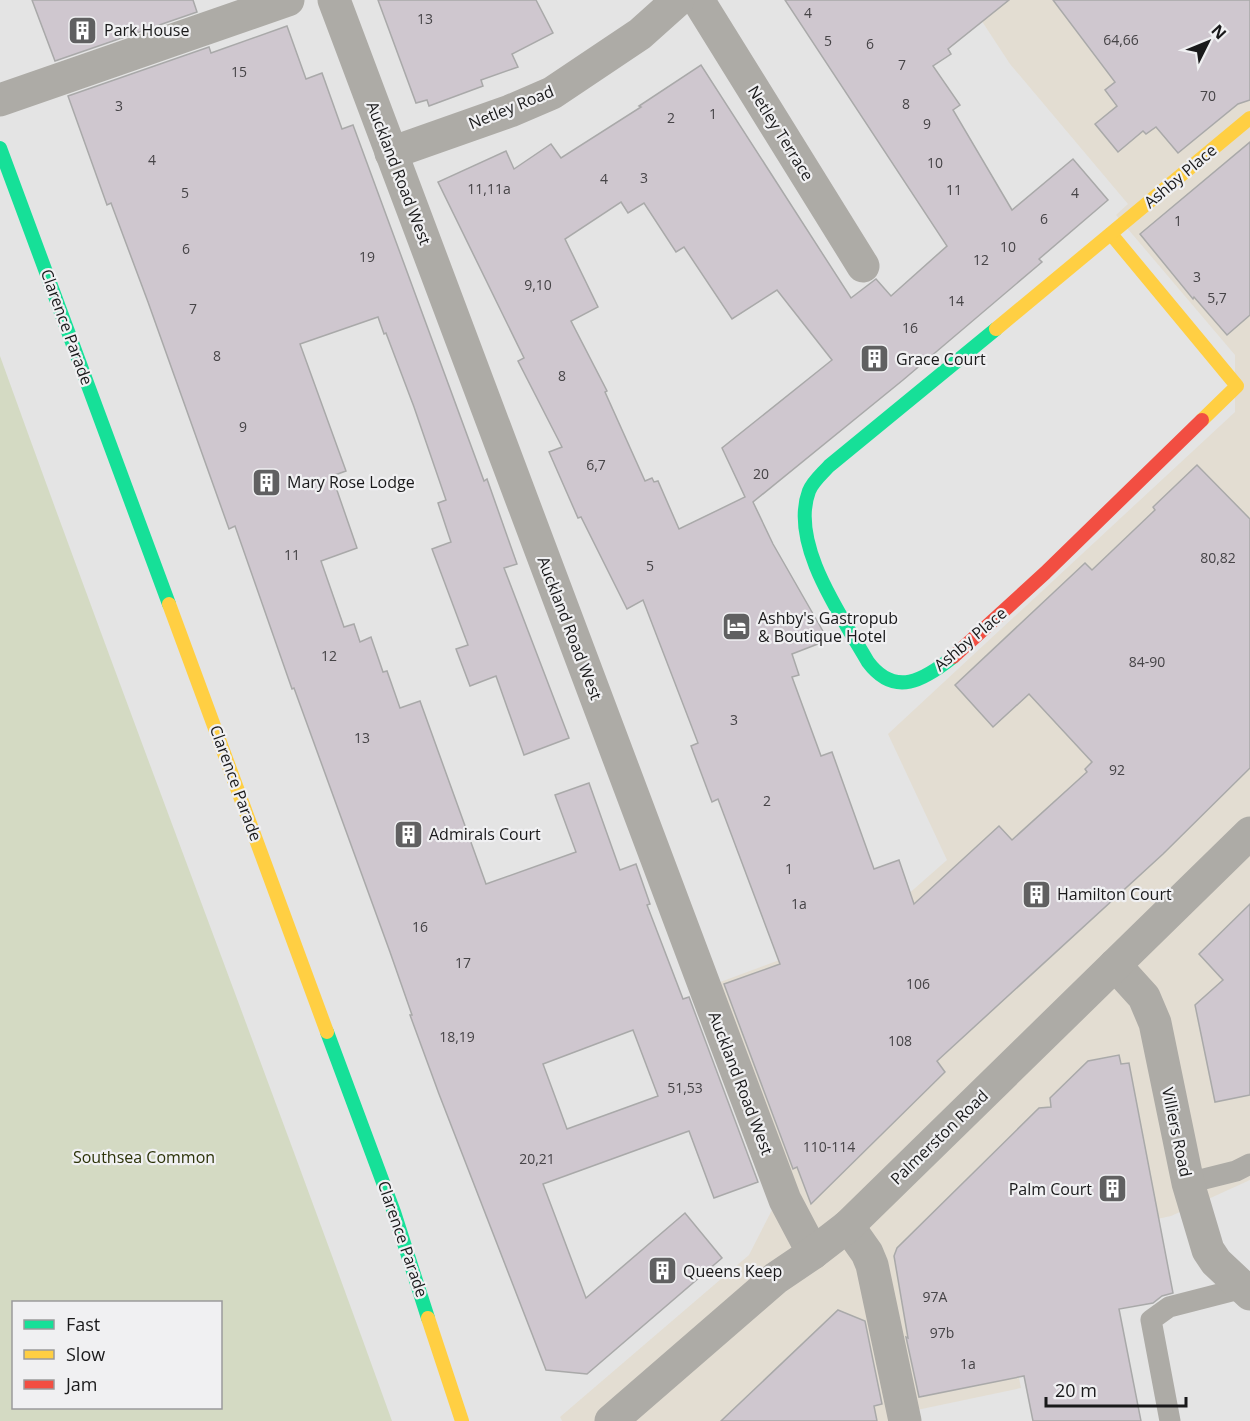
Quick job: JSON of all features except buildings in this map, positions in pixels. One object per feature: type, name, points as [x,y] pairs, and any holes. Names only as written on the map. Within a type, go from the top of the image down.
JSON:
[{"type":"street","points":[[0,100],[288,0]]},
{"type":"street","name":"Auckland Road West","points":[[334,0],[785,1200],[813,1253]]},
{"type":"street","name":"Netley Road","points":[[391,153],[510,111],[552,93],[640,34],[678,0]]},
{"type":"street","name":"Netley Terrace","points":[[699,0],[863,266]]},
{"type":"street","name":"Ashby Place","points":[[1111,234],[1243,385],[987,627],[929,674],[908,682],[886,681],[876,673],[816,568],[806,525],[805,508],[808,491],[820,475],[1250,118]]},
{"type":"street","name":"Clarence Parade","points":[[0,148],[394,1212],[462,1421]]},
{"type":"street","name":"Palmerston Road","points":[[611,1421],[776,1278],[848,1226],[1250,833]]},
{"type":"street","name":"Villiers Road","points":[[1116,965],[1137,988],[1153,1017],[1188,1183],[1208,1250],[1239,1284]]},
{"type":"street","points":[[848,1226],[867,1253],[872,1265],[905,1421]]},
{"type":"lane","points":[[1188,1183],[1236,1171],[1250,1164]]},
{"type":"lane","points":[[1170,1421],[1151,1320],[1169,1306],[1239,1284]]},
{"type":"shaded area","points":[[968,0],[1250,0],[1250,1180],[1171,1216],[994,1254],[1021,1388],[893,1415],[894,1421],[562,1421],[560,1417],[749,1255],[776,1202],[696,991],[873,925],[947,860],[888,734],[1235,412],[1235,355],[1116,215],[1128,204],[1010,64]]},
{"type":"green space","name":"Southsea Common","points":[[0,356],[295,1154],[392,1421],[0,1421]]},
{"type":"traffic: fast","points":[[0,148],[169,604]]},
{"type":"traffic: fast","points":[[953,657],[931,673],[910,682],[889,680],[878,673],[868,662],[822,580],[812,557],[806,534],[805,512],[811,487],[829,466],[996,329]]},
{"type":"traffic: fast","points":[[327,1032],[394,1212],[428,1318]]},
{"type":"traffic: slow","points":[[996,329],[1250,118]]},
{"type":"traffic: slow","points":[[1111,234],[1237,386],[1202,420]]},
{"type":"traffic: slow","points":[[169,604],[327,1032]]},
{"type":"traffic: slow","points":[[428,1318],[462,1421]]},
{"type":"traffic: jam","points":[[953,657],[1045,573],[1202,420]]},
{"type":"place","name":"Park House","points":[[83,30]]},
{"type":"place","name":"Grace Court","points":[[875,359]]},
{"type":"place","name":"Mary Rose Lodge","points":[[266,482]]},
{"type":"place","name":"Ashby's Gastropub & Boutique Hotel","points":[[737,627]]},
{"type":"place","name":"Admirals Court","points":[[408,834]]},
{"type":"place","name":"Hamilton Court","points":[[1036,894]]},
{"type":"place","name":"Palm Court","points":[[1113,1189]]},
{"type":"place","name":"Queens Keep","points":[[662,1271]]}]
